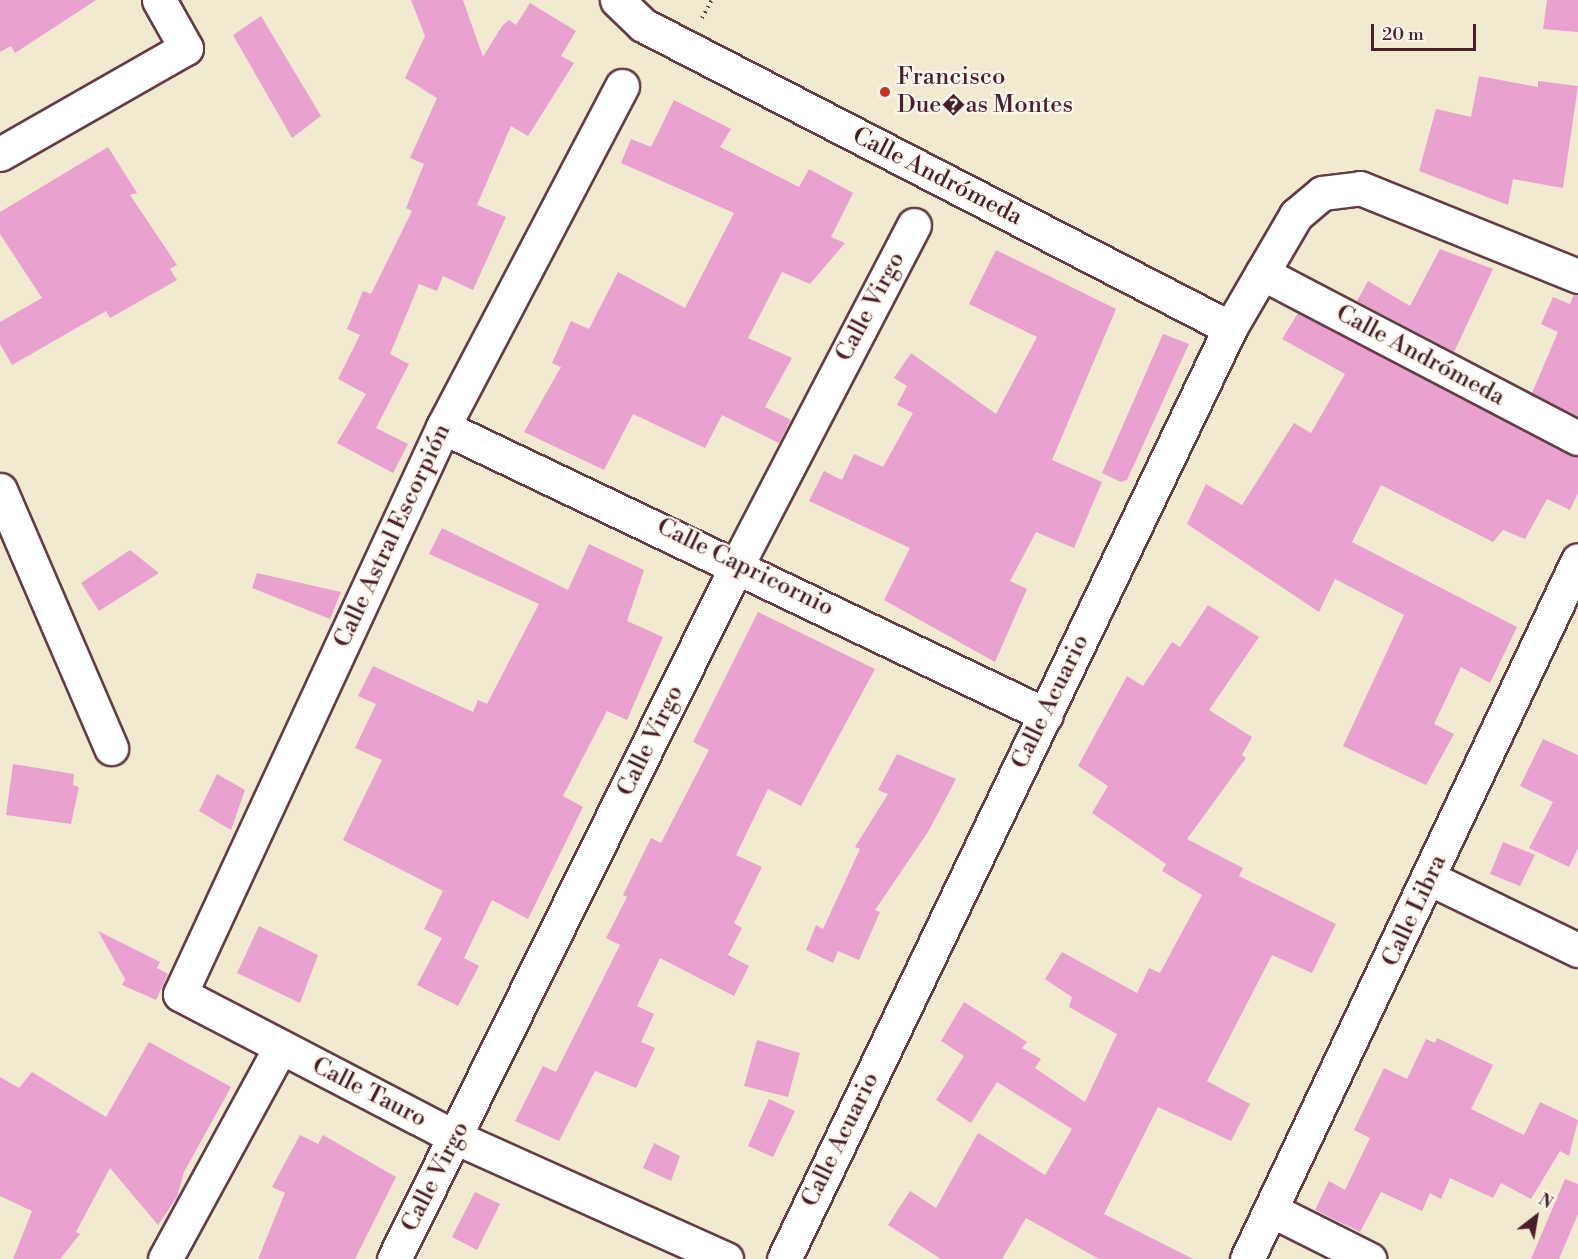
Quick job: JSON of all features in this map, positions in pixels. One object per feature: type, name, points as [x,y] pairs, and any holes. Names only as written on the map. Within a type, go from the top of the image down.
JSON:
[{"type":"street","points":[[0,154],[186,48],[159,0]]},
{"type":"street","name":"Calle Andrómeda","points":[[616,0],[643,26],[1230,328]]},
{"type":"street","name":"Calle Astral Escorpión","points":[[180,993],[443,427],[622,86]]},
{"type":"street","name":"Calle Acuario","points":[[784,1259],[1230,328],[1296,215],[1322,193],[1360,188],[1578,276]]},
{"type":"street","name":"Calle Virgo","points":[[394,1259],[457,1138],[738,563],[914,225]]},
{"type":"street","name":"Calle Andrómeda","points":[[1262,273],[1578,438]]},
{"type":"street","name":"Calle Capricornio","points":[[443,427],[738,563],[1046,715]]},
{"type":"street","points":[[0,490],[111,748]]},
{"type":"street","name":"Calle Libra","points":[[1247,1259],[1569,601],[1578,560]]},
{"type":"street","points":[[1431,879],[1578,950]]},
{"type":"street","name":"Calle Tauro","points":[[180,993],[280,1048],[457,1138],[726,1259]]},
{"type":"street","points":[[165,1259],[280,1048]]},
{"type":"street","points":[[1271,1210],[1369,1259]]},
{"type":"building","points":[[0,0],[96,0],[15,53],[11,46],[0,52]]},
{"type":"building","points":[[411,0],[463,0],[483,57],[502,26],[509,20],[516,25],[530,3],[576,31],[561,56],[574,63],[528,136],[511,126],[477,205],[506,217],[473,290],[443,276],[437,291],[419,284],[390,354],[409,364],[376,428],[408,444],[393,473],[337,443],[366,394],[338,379],[360,335],[347,329],[363,291],[371,294],[412,211],[406,208],[424,164],[410,158],[437,98],[405,78],[425,36]]},
{"type":"building","points":[[1547,0],[1578,0],[1578,32],[1543,29]]},
{"type":"building","points":[[261,16],[321,116],[292,138],[233,35]]},
{"type":"building","points":[[1479,76],[1538,87],[1538,81],[1578,86],[1563,188],[1513,179],[1508,205],[1419,171],[1436,109],[1471,117]]},
{"type":"building","points":[[674,100],[731,129],[720,147],[799,187],[809,169],[853,193],[831,237],[845,243],[810,284],[782,272],[748,338],[792,358],[765,407],[791,420],[779,443],[722,415],[705,448],[633,414],[604,470],[524,432],[561,367],[552,363],[571,321],[589,329],[618,272],[685,308],[734,213],[621,163],[631,139],[651,147]]},
{"type":"building","points":[[108,147],[137,193],[130,195],[177,265],[170,269],[177,280],[110,318],[106,311],[12,365],[0,344],[0,322],[42,298],[0,234],[0,212]]},
{"type":"building","points":[[1440,249],[1493,269],[1454,352],[1357,301],[1368,281],[1410,306]]},
{"type":"building","points":[[996,250],[1116,309],[1052,460],[1102,482],[1074,548],[1036,532],[1010,581],[1027,589],[995,662],[884,600],[910,548],[809,501],[824,471],[842,480],[854,454],[883,467],[913,413],[897,405],[907,386],[894,378],[911,353],[996,414],[1037,337],[969,304]]},
{"type":"building","points":[[1574,294],[1578,294],[1578,417],[1532,393],[1558,332],[1541,324],[1553,297],[1570,304]]},
{"type":"building","points":[[1298,313],[1578,457],[1578,493],[1570,510],[1547,499],[1525,539],[1503,530],[1493,542],[1381,485],[1352,542],[1517,627],[1490,683],[1461,667],[1434,724],[1454,734],[1426,785],[1343,746],[1404,615],[1335,579],[1319,612],[1187,524],[1206,484],[1242,505],[1294,423],[1311,433],[1345,374],[1282,339]]},
{"type":"building","points":[[1163,334],[1189,344],[1127,480],[1121,482],[1102,473]]},
{"type":"building","points":[[442,528],[568,590],[589,544],[644,570],[627,621],[663,637],[627,720],[607,711],[563,796],[583,807],[528,919],[492,900],[464,958],[479,966],[458,1006],[417,985],[442,938],[424,929],[443,891],[343,840],[382,760],[355,748],[376,704],[358,696],[373,666],[473,712],[478,700],[487,704],[539,604],[429,554]]},
{"type":"building","points":[[130,550],[159,573],[99,611],[81,583]]},
{"type":"building","points":[[257,573],[341,592],[330,619],[252,588]]},
{"type":"building","points":[[1208,605],[1259,637],[1209,710],[1252,737],[1242,755],[1246,758],[1187,839],[1243,868],[1239,876],[1336,924],[1312,973],[1272,955],[1207,1081],[1250,1104],[1231,1141],[1158,1107],[1104,1214],[1193,1259],[1099,1259],[1026,1218],[1002,1259],[941,1259],[888,1225],[910,1191],[936,1208],[978,1133],[1045,1175],[1072,1129],[997,1082],[971,1123],[936,1100],[964,1056],[941,1041],[964,1002],[1027,1042],[1022,1048],[1041,1059],[1035,1068],[1085,1102],[1117,1034],[1069,1007],[1072,997],[1045,979],[1062,952],[1137,993],[1149,968],[1160,973],[1202,895],[1162,871],[1166,864],[1092,813],[1108,786],[1078,766],[1127,676],[1143,686],[1172,642],[1180,647]]},
{"type":"building","points":[[758,612],[875,669],[801,806],[768,789],[736,855],[762,867],[734,923],[742,928],[728,955],[749,966],[734,996],[660,958],[637,1006],[654,1014],[641,1042],[655,1048],[636,1088],[595,1071],[559,1141],[515,1121],[543,1066],[556,1072],[620,945],[606,938],[627,897],[623,895],[651,838],[661,843],[709,750],[693,742]]},
{"type":"building","points":[[1543,739],[1578,755],[1578,848],[1569,867],[1529,848],[1553,802],[1520,786]]},
{"type":"building","points":[[897,754],[956,779],[928,832],[875,910],[880,912],[859,960],[838,951],[833,963],[806,950],[816,925],[823,929],[860,849],[855,847],[888,794],[878,790]]},
{"type":"building","points":[[13,764],[74,774],[73,785],[79,787],[71,824],[6,815]]},
{"type":"building","points":[[217,774],[245,790],[231,830],[199,811]]},
{"type":"building","points":[[1503,842],[1535,855],[1520,886],[1490,874]]},
{"type":"building","points":[[259,926],[318,955],[300,1003],[237,973]]},
{"type":"building","points":[[98,931],[160,962],[157,968],[168,974],[156,1000],[122,985],[125,979]]},
{"type":"building","points":[[1437,1038],[1493,1065],[1471,1109],[1524,1135],[1540,1102],[1578,1120],[1569,1156],[1560,1151],[1531,1199],[1501,1183],[1493,1198],[1450,1178],[1441,1199],[1430,1193],[1422,1211],[1381,1192],[1360,1232],[1315,1210],[1329,1181],[1345,1190],[1370,1138],[1354,1130],[1384,1068],[1407,1079],[1426,1039],[1435,1043]]},
{"type":"building","points":[[757,1040],[800,1053],[788,1097],[744,1086]]},
{"type":"building","points":[[149,1042],[231,1087],[184,1172],[177,1197],[158,1225],[110,1168],[76,1232],[80,1234],[60,1259],[13,1259],[32,1211],[0,1196],[0,1077],[19,1088],[32,1072],[106,1117]]},
{"type":"building","points":[[769,1099],[795,1111],[773,1157],[748,1146]]},
{"type":"building","points":[[300,1135],[318,1144],[323,1135],[396,1177],[355,1259],[258,1259],[285,1193],[272,1187]]},
{"type":"building","points":[[654,1143],[680,1156],[671,1181],[643,1168]]},
{"type":"building","points":[[1565,1179],[1578,1184],[1578,1214],[1559,1259],[1531,1259]]},
{"type":"building","points":[[475,1192],[500,1204],[477,1250],[452,1237]]},
{"type":"place","name":"Francisco Due�as Montes","points":[[885,92]]}]
